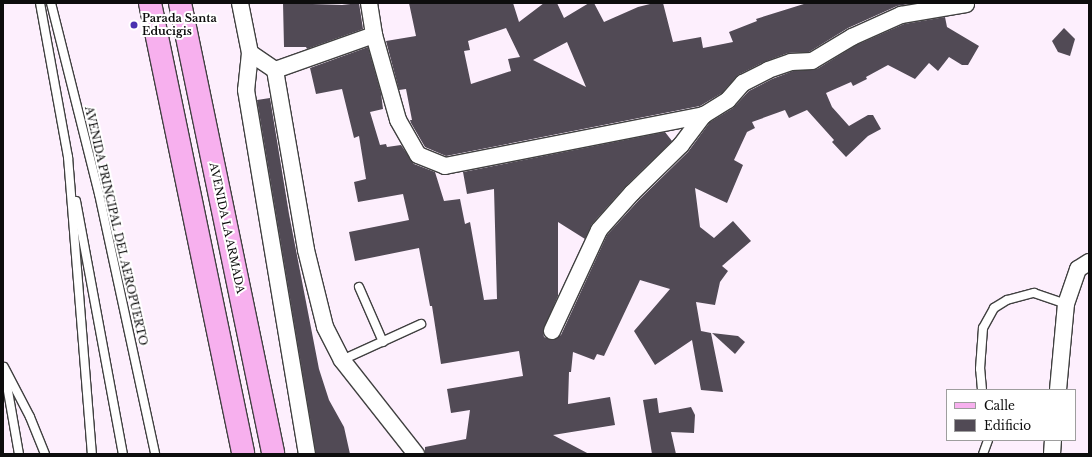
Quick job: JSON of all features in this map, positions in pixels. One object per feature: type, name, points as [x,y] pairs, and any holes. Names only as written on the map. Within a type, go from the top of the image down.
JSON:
[{"type":"main road","points":[[150,3],[243,454]]},
{"type":"main road","name":"AVENIDA LA ARMADA","points":[[180,3],[273,454]]},
{"type":"street","points":[[240,3],[250,53],[246,90],[307,454]]},
{"type":"street","points":[[369,3],[374,34],[398,120],[418,155],[445,166],[704,115]]},
{"type":"street","points":[[552,331],[599,230],[632,193],[681,145],[704,115],[728,100],[743,83],[768,70],[791,62],[812,61],[852,37],[901,15],[966,4]]},
{"type":"street","points":[[275,70],[374,34]]},
{"type":"street","points":[[250,53],[275,70],[306,250],[326,327],[342,360],[416,454]]},
{"type":"street","points":[[1058,389],[1066,304],[1078,269],[1089,262]]},
{"type":"lane","points":[[40,3],[123,454]]},
{"type":"lane","name":"AVENIDA PRINCIPAL DEL AEROPUERTO","points":[[52,3],[99,194],[155,454]]},
{"type":"lane","points":[[68,157],[92,454]]},
{"type":"lane","points":[[359,287],[383,342]]},
{"type":"lane","points":[[982,389],[980,369],[983,328],[994,308],[1007,300],[1034,293],[1066,304]]},
{"type":"lane","points":[[342,360],[421,324]]},
{"type":"lane","points":[[3,365],[19,454]]},
{"type":"lane","points":[[3,365],[30,417],[45,454]]},
{"type":"lane","points":[[983,454],[988,441]]},
{"type":"building","points":[[283,3],[342,5],[359,3],[363,29],[307,49],[306,47],[284,47]]},
{"type":"building","points":[[409,3],[513,3],[519,22],[544,3],[557,3],[564,18],[589,3],[594,3],[604,22],[638,7],[654,3],[663,3],[673,42],[701,37],[703,48],[733,42],[729,32],[757,21],[756,19],[807,3],[915,3],[897,6],[848,28],[809,52],[788,53],[764,62],[738,75],[722,93],[700,106],[446,156],[425,147],[411,123],[410,120],[412,120],[406,89],[399,90],[386,41],[416,36]],"holes":[[[506,28],[520,57],[508,59],[511,71],[471,84],[464,51],[470,50],[468,41]],[[567,42],[586,87],[533,60]]]},
{"type":"building","points":[[945,17],[947,27],[979,46],[968,65],[962,65],[949,57],[938,71],[929,63],[915,79],[888,65],[866,77],[867,79],[853,86],[851,82],[826,93],[832,107],[849,126],[868,115],[873,115],[881,129],[868,136],[846,157],[832,142],[834,140],[807,110],[789,118],[785,110],[752,122],[755,128],[747,132],[734,160],[743,165],[727,203],[695,188],[700,227],[714,238],[733,221],[751,241],[722,266],[728,271],[720,282],[715,305],[696,302],[701,331],[711,333],[723,392],[701,390],[692,340],[655,365],[634,331],[670,289],[640,280],[604,356],[597,354],[594,360],[573,352],[571,372],[569,372],[568,404],[610,397],[615,425],[553,435],[589,454],[425,454],[425,447],[466,439],[470,410],[451,413],[447,389],[523,376],[519,351],[441,364],[432,306],[430,306],[419,248],[355,261],[349,232],[409,220],[403,194],[358,202],[354,182],[366,179],[359,136],[354,138],[342,89],[316,94],[310,68],[368,47],[381,93],[383,109],[370,112],[380,145],[386,144],[387,147],[401,145],[414,164],[435,172],[444,201],[460,199],[465,224],[470,222],[484,300],[497,299],[494,189],[467,194],[463,172],[665,132],[672,141],[625,187],[592,224],[585,239],[558,222],[558,296],[543,331],[544,337],[552,340],[561,335],[607,235],[639,200],[688,152],[710,122],[733,108],[749,91],[772,79],[793,71],[817,69],[856,45],[904,24]]},
{"type":"building","points":[[1064,28],[1075,39],[1070,56],[1058,52],[1052,41]]},
{"type":"building","points":[[270,98],[289,214],[319,369],[329,400],[344,427],[350,454],[316,454],[257,100]]},
{"type":"building","points":[[712,333],[738,336],[745,342],[735,354]]},
{"type":"building","points":[[657,398],[659,413],[691,407],[695,415],[694,433],[671,432],[676,454],[652,454],[643,400]]},
{"type":"place","name":"Parada Santa Educigis","points":[[134,25]]}]
